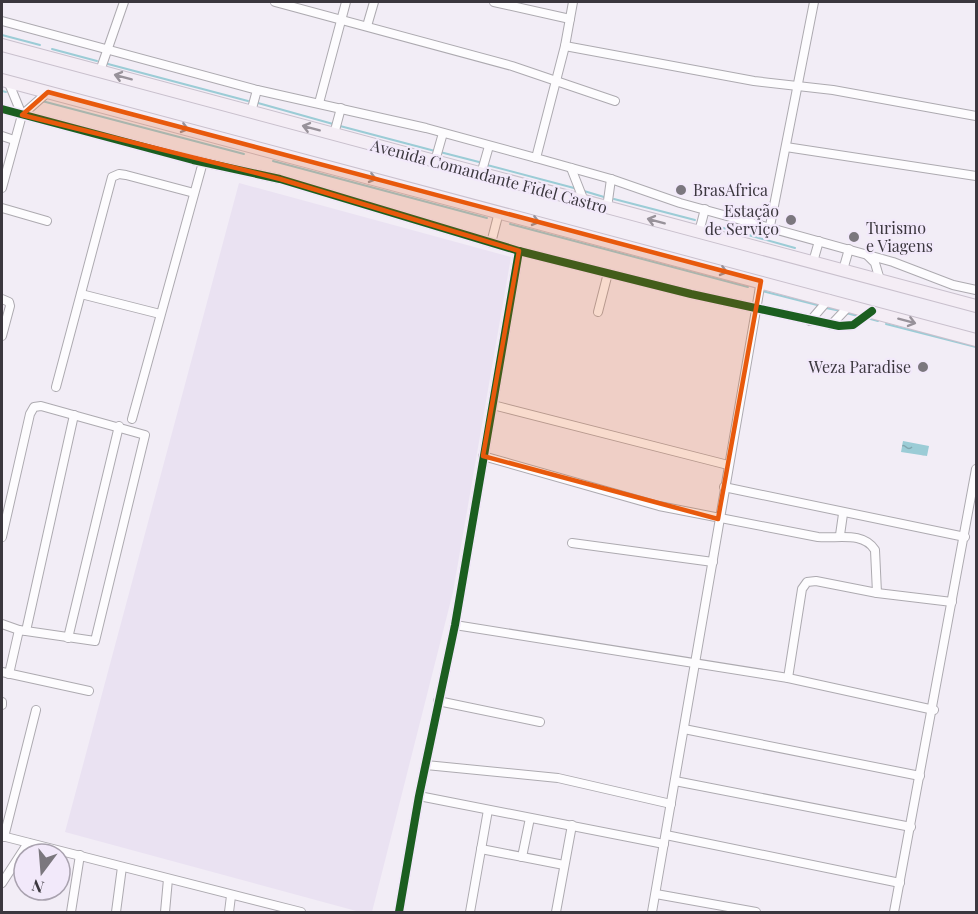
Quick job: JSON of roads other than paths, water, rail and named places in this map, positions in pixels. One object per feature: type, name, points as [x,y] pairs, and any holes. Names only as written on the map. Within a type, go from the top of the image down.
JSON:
[{"type":"highway","name":"Avenida Comandante Fidel Castro","points":[[2,45],[976,306]]},
{"type":"highway","name":"Avenida Comandante Fidel Castro","points":[[4,80],[976,340]]},
{"type":"street","points":[[100,71],[110,50],[124,2]]},
{"type":"street","points":[[275,2],[367,26],[615,101]]},
{"type":"street","points":[[319,103],[346,2]]},
{"type":"street","points":[[367,26],[374,2]]},
{"type":"street","points":[[494,2],[570,19]]},
{"type":"street","points":[[536,158],[565,46],[573,2]]},
{"type":"street","points":[[770,226],[814,2]]},
{"type":"street","points":[[2,21],[257,90],[341,108],[536,158],[611,179],[705,210],[770,226],[923,271],[953,285],[976,290]]},
{"type":"street","points":[[565,46],[754,81],[833,90],[976,116]]},
{"type":"street","points":[[4,80],[22,115]]},
{"type":"street","points":[[251,112],[257,90]]},
{"type":"street","points":[[2,188],[22,115],[48,92]]},
{"type":"street","points":[[334,134],[341,108]]},
{"type":"street","points":[[2,109],[203,162],[280,179],[519,251],[810,321],[831,325],[853,325],[872,311]]},
{"type":"street","points":[[435,161],[443,133]]},
{"type":"street","points":[[2,136],[14,140]]},
{"type":"street","points":[[481,174],[489,146]]},
{"type":"street","points":[[786,147],[976,176]]},
{"type":"street","points":[[132,419],[203,162]]},
{"type":"street","points":[[572,168],[584,201]]},
{"type":"street","points":[[56,387],[112,177],[119,174],[126,175],[194,193]]},
{"type":"street","points":[[607,208],[611,179]]},
{"type":"street","points":[[2,208],[47,221]]},
{"type":"street","points":[[699,232],[705,210]]},
{"type":"street","points":[[491,243],[499,212]]},
{"type":"street","points":[[813,262],[819,241]]},
{"type":"street","points":[[843,270],[849,249]]},
{"type":"street","points":[[399,912],[419,796],[455,625],[519,251]]},
{"type":"street","points":[[862,253],[875,263],[880,280]]},
{"type":"street","points":[[598,312],[608,273]]},
{"type":"street","points":[[652,912],[718,519],[761,281]]},
{"type":"street","points":[[81,294],[160,314]]},
{"type":"street","points":[[2,299],[9,302],[10,306],[2,336]]},
{"type":"street","points":[[810,321],[829,299]]},
{"type":"street","points":[[831,325],[850,305]]},
{"type":"street","points":[[493,405],[728,465]]},
{"type":"street","points":[[2,537],[30,414],[34,407],[41,406],[145,435],[140,464],[95,641],[22,630],[2,624]]},
{"type":"street","points":[[74,415],[22,630],[5,673],[89,691]]},
{"type":"street","points":[[68,638],[119,426]]},
{"type":"street","points":[[483,456],[620,496],[718,519],[818,537],[840,536],[865,540],[873,547],[877,557],[877,593]]},
{"type":"street","points":[[894,912],[934,710],[976,469]]},
{"type":"street","points":[[724,487],[843,514],[964,537]]},
{"type":"street","points":[[840,536],[843,514]]},
{"type":"street","points":[[572,543],[712,562]]},
{"type":"street","points":[[788,678],[804,584],[816,581],[877,593],[952,602]]},
{"type":"street","points":[[455,625],[788,678],[934,710]]},
{"type":"street","points":[[438,701],[540,722]]},
{"type":"street","points":[[24,842],[3,836],[36,710]]},
{"type":"street","points":[[684,729],[920,776]]},
{"type":"street","points":[[426,765],[558,778],[671,804]]},
{"type":"street","points":[[675,781],[911,827]]},
{"type":"street","points":[[419,796],[530,818],[665,839],[900,883]]},
{"type":"street","points":[[470,912],[488,810]]},
{"type":"street","points":[[522,857],[530,818]]},
{"type":"street","points":[[556,912],[572,825]]},
{"type":"street","points":[[481,849],[564,865]]},
{"type":"street","points":[[72,853],[300,912]]},
{"type":"street","points":[[71,912],[80,855]]},
{"type":"street","points":[[116,912],[122,867]]},
{"type":"street","points":[[2,883],[12,868]]},
{"type":"street","points":[[165,912],[168,879]]},
{"type":"street","points":[[656,894],[756,912]]},
{"type":"street","points":[[229,912],[231,896]]},
{"type":"water","points":[[903,441],[929,446],[927,456],[901,452]]},
{"type":"waterway","points":[[2,35],[40,45]]},
{"type":"waterway","points":[[52,49],[97,61]]},
{"type":"waterway","points":[[108,64],[248,101]]},
{"type":"waterway","points":[[2,91],[6,92]]},
{"type":"waterway","points":[[42,101],[244,154]]},
{"type":"waterway","points":[[258,103],[333,124]]},
{"type":"waterway","points":[[340,126],[435,151]]},
{"type":"waterway","points":[[440,152],[479,162]]},
{"type":"waterway","points":[[273,161],[487,218]]},
{"type":"waterway","points":[[487,165],[574,188]]},
{"type":"waterway","points":[[584,191],[604,197]]},
{"type":"waterway","points":[[614,199],[695,220]]},
{"type":"waterway","points":[[510,224],[748,287]]},
{"type":"waterway","points":[[709,224],[795,248]]},
{"type":"waterway","points":[[762,291],[821,306]]},
{"type":"waterway","points":[[826,308],[841,311]]},
{"type":"waterway","points":[[846,313],[858,316]]},
{"type":"waterway","points":[[867,318],[878,321]]},
{"type":"waterway","points":[[886,324],[976,347]]},
{"type":"place","name":"BrasAfrica","points":[[681,190]]},
{"type":"place","name":"Estação de Serviço","points":[[791,220]]},
{"type":"place","name":"Turismo e Viagens","points":[[854,237]]},
{"type":"place","name":"Weza Paradise","points":[[923,367]]}]
